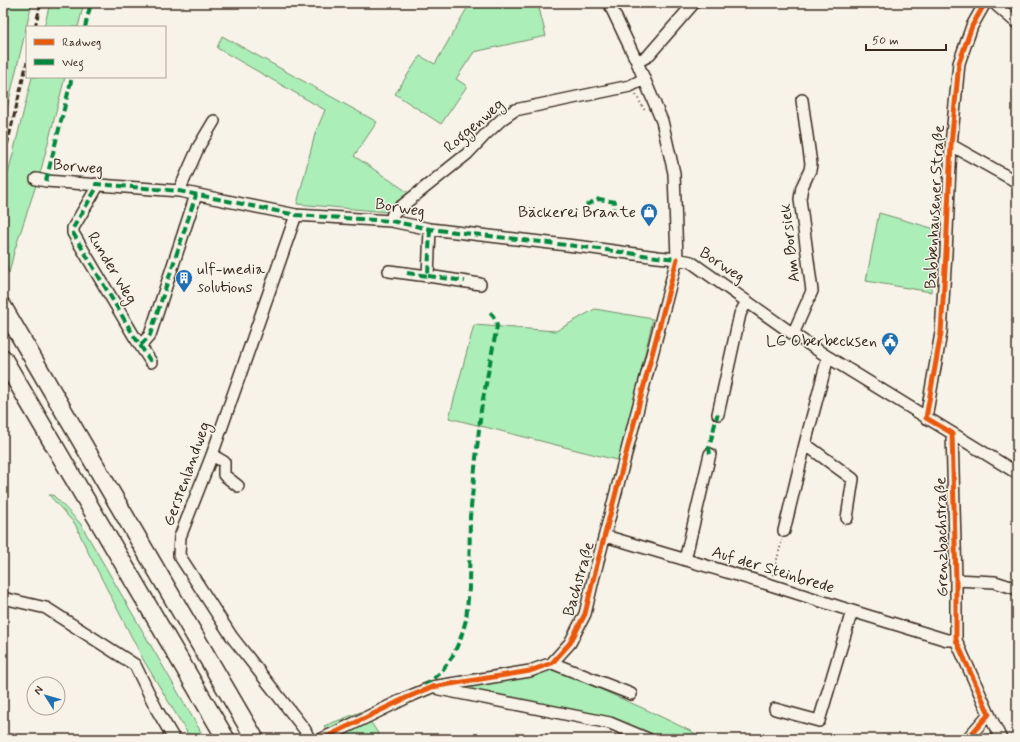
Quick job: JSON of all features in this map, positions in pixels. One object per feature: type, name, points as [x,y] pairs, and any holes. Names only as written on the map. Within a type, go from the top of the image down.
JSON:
[{"type":"highway","points":[[3,307],[254,738]]},
{"type":"highway","points":[[3,358],[226,739]]},
{"type":"street","name":"Bachstraße","points":[[322,739],[408,697],[432,687],[530,671],[552,663],[570,643],[585,614],[677,259],[674,173],[662,121],[637,62],[609,3]]},
{"type":"street","points":[[637,62],[648,56],[694,3]]},
{"type":"street","name":"Babbenhausener Straße","points":[[926,418],[941,332],[951,145],[958,63],[972,26],[985,3]]},
{"type":"street","points":[[994,3],[1017,23]]},
{"type":"street","name":"Roggenweg","points":[[391,221],[393,213],[467,154],[496,124],[515,110],[630,86],[644,79]]},
{"type":"street","name":"Am Borsiek","points":[[793,334],[812,291],[800,198],[802,187],[810,170],[811,164],[802,100]]},
{"type":"street","points":[[179,191],[199,146],[214,121]]},
{"type":"street","points":[[951,145],[1017,182]]},
{"type":"street","name":"Borweg","points":[[36,178],[46,181],[179,191],[296,215],[391,221],[430,229],[592,248],[691,262],[828,357],[1017,474]]},
{"type":"street","name":"Runder Weg","points":[[96,184],[96,189],[73,228],[73,233],[151,362]]},
{"type":"street","name":"Runder Weg","points":[[141,346],[150,335],[196,195]]},
{"type":"street","name":"Gerstenlandweg","points":[[296,215],[212,455],[180,537],[179,555],[232,637],[305,730],[309,739]]},
{"type":"street","points":[[428,276],[430,229]]},
{"type":"street","points":[[389,271],[480,284]]},
{"type":"street","name":"Borweg","points":[[718,414],[740,314],[747,301]]},
{"type":"street","points":[[784,531],[828,357]]},
{"type":"street","name":"Grenzbachstraße","points":[[952,433],[956,640]]},
{"type":"street","points":[[805,444],[854,479],[848,518]]},
{"type":"street","points":[[685,560],[710,454]]},
{"type":"street","points":[[212,455],[224,462],[224,475],[238,486]]},
{"type":"street","name":"Auf der Steinbrede","points":[[605,536],[771,585],[947,640],[956,640]]},
{"type":"street","points":[[956,580],[995,582],[1017,589]]},
{"type":"street","points":[[3,598],[46,608],[135,664],[157,710],[174,739]]},
{"type":"street","points":[[775,709],[819,721],[852,611]]},
{"type":"street","points":[[956,640],[1001,739]]},
{"type":"street","points":[[552,663],[630,694]]},
{"type":"street","points":[[432,687],[610,723],[648,739]]},
{"type":"street","points":[[967,739],[989,714]]},
{"type":"path","points":[[630,86],[646,113]]},
{"type":"path","points":[[771,585],[784,531]]},
{"type":"green space","points":[[3,3],[32,3],[26,26],[3,126]]},
{"type":"green space","points":[[50,3],[84,3],[78,26],[44,26]]},
{"type":"green space","points":[[470,3],[556,3],[539,8],[546,36],[474,52],[456,79],[467,86],[441,124],[395,94],[420,56],[435,64]]},
{"type":"green space","points":[[222,36],[377,122],[354,156],[409,193],[388,212],[297,204],[315,134],[325,110],[217,48]]},
{"type":"green space","points":[[32,78],[65,78],[41,170],[14,252],[9,273],[3,258],[3,194]]},
{"type":"green space","points":[[879,213],[935,229],[931,292],[866,281]]},
{"type":"green space","points":[[595,309],[653,319],[620,461],[449,418],[474,325],[556,331]]},
{"type":"green space","points":[[49,495],[53,495],[80,523],[205,739],[191,739],[144,661],[75,524]]},
{"type":"green space","points":[[550,667],[647,710],[707,739],[627,739],[629,728],[442,686]]},
{"type":"green space","points":[[363,711],[382,739],[332,739],[324,726]]},
{"type":"railway","points":[[35,26],[41,3]]},
{"type":"railway","points":[[3,162],[26,66]]},
{"type":"marked path","points":[[85,26],[91,3]]},
{"type":"marked path","points":[[46,181],[72,78]]},
{"type":"marked path","points":[[151,362],[73,233],[73,228],[96,189],[96,184],[179,191],[296,215],[391,221],[430,229],[677,259]]},
{"type":"marked path","points":[[141,345],[150,335],[196,195]]},
{"type":"marked path","points":[[586,205],[599,199],[615,202],[614,208]]},
{"type":"marked path","points":[[407,273],[428,276],[430,229]]},
{"type":"marked path","points":[[428,276],[465,281]]},
{"type":"marked path","points":[[425,687],[441,672],[452,657],[460,640],[466,620],[469,588],[470,517],[481,410],[497,326],[494,318],[489,312]]},
{"type":"marked path","points":[[710,454],[709,448],[718,414]]},
{"type":"cycle path","points":[[967,739],[989,714],[956,640],[952,433],[926,418],[941,333],[951,145],[959,63],[972,26],[985,3]]},
{"type":"cycle path","points":[[322,739],[408,697],[432,687],[530,671],[552,663],[570,643],[585,614],[677,259]]},
{"type":"place","name":"Bäckerei Brante","points":[[649,227]]},
{"type":"place","name":"ulf-media solutions","points":[[184,293]]},
{"type":"place","name":"LG Oberbecksen","points":[[890,356]]}]
